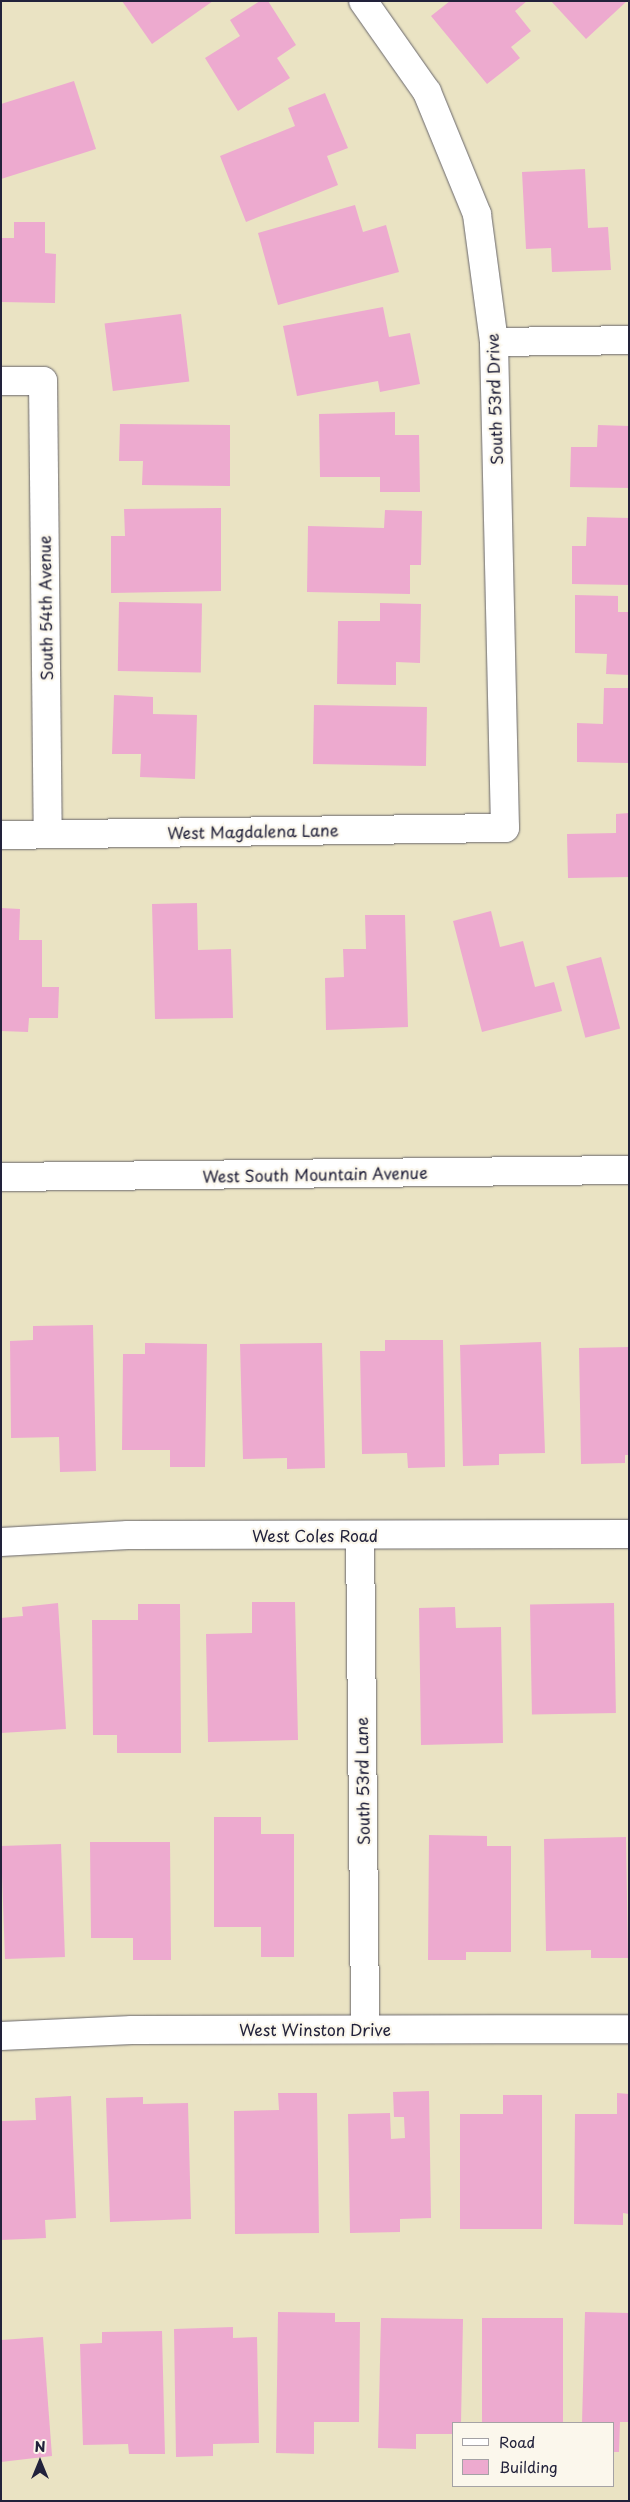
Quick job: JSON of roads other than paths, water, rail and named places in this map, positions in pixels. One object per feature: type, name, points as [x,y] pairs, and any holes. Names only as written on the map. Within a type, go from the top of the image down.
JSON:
[{"type":"street","name":"South 53rd Drive","points":[[362,1],[427,92],[477,214],[494,342],[504,828]]},
{"type":"street","points":[[494,342],[629,340]]},
{"type":"street","name":"South 54th Avenue","points":[[1,381],[42,381],[48,834]]},
{"type":"street","name":"West Magdalena Lane","points":[[1,835],[504,828]]},
{"type":"street","name":"West South Mountain Avenue","points":[[1,1178],[629,1170]]},
{"type":"street","name":"West Coles Road","points":[[1,1542],[128,1535],[629,1534]]},
{"type":"street","name":"South 53rd Lane","points":[[360,1535],[365,2028]]},
{"type":"street","name":"West Winston Drive","points":[[1,2036],[132,2030],[365,2028],[629,2029]]}]
